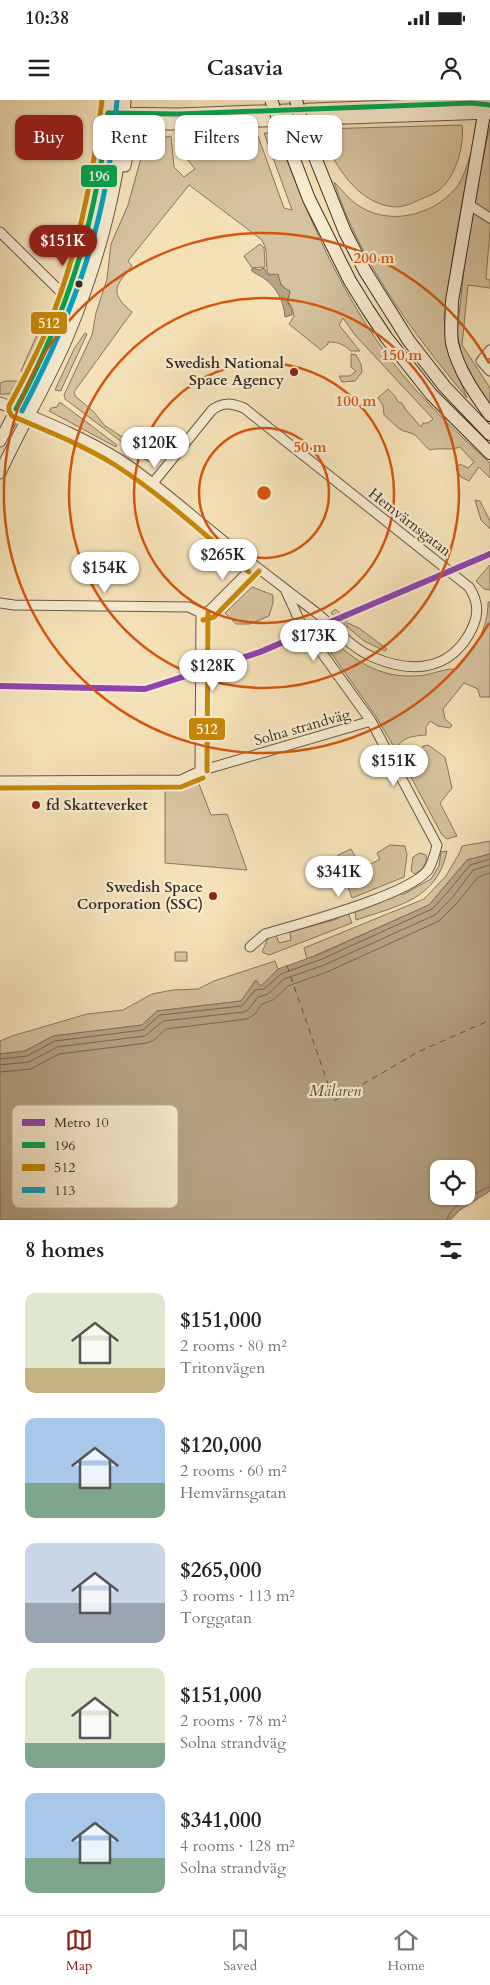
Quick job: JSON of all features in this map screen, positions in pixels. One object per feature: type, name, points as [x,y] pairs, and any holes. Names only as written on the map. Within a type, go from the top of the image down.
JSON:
[{"type":"main road","points":[[271,100],[309,199],[350,280],[368,310],[386,337],[432,394],[490,453]]},
{"type":"main road","points":[[296,100],[304,130],[345,232],[365,271],[409,341],[445,387],[490,434]]},
{"type":"main road","points":[[488,111],[468,204],[452,301],[452,343],[460,365],[474,392],[490,416]]},
{"type":"street","points":[[108,115],[110,100]]},
{"type":"street","points":[[124,115],[126,100]]},
{"type":"street","points":[[165,115],[472,103],[488,111]]},
{"type":"street","points":[[165,124],[488,111]]},
{"type":"street","points":[[0,441],[54,334],[90,220],[101,160]]},
{"type":"street","points":[[0,473],[67,337],[93,272],[107,223],[119,160]]},
{"type":"street","points":[[113,194],[122,180],[127,160]]},
{"type":"street","points":[[468,204],[490,218]]},
{"type":"street","points":[[0,232],[66,298]]},
{"type":"street","points":[[490,350],[481,362],[490,371]]},
{"type":"street","points":[[0,403],[80,436],[120,460],[153,483],[285,589],[301,624],[371,721]]},
{"type":"street","name":"Hemvärnsgatan","points":[[153,483],[212,410],[218,405],[234,404],[253,415],[462,580],[476,598],[477,612],[474,625],[465,641],[451,655],[429,665],[404,667],[363,653],[285,589]]},
{"type":"street","points":[[0,602],[14,605],[189,607],[201,613],[209,611],[254,566]]},
{"type":"street","points":[[200,771],[201,613]]},
{"type":"street","name":"Solna strandväg","points":[[0,781],[181,780],[200,771],[371,721],[437,845],[428,871],[397,891],[265,934],[250,947]]},
{"type":"shaded area","points":[[462,125],[463,133],[458,161],[444,186],[430,195],[397,207],[375,202],[364,195],[337,165],[334,160],[342,160],[342,128]]},
{"type":"shaded area","points":[[490,125],[490,230],[486,279],[490,280],[490,288],[468,285],[462,345],[490,388],[490,407],[463,360],[457,334],[469,225]]},
{"type":"shaded area","points":[[264,133],[268,133],[268,144]]},
{"type":"shaded area","points":[[171,136],[174,167],[184,177],[195,169],[188,160],[258,160],[258,136],[284,208],[292,210],[274,160],[287,160],[301,197],[329,259],[362,318],[381,347],[412,386],[444,420],[490,463],[490,478],[479,467],[469,481],[461,477],[456,468],[460,464],[468,468],[474,462],[460,447],[430,450],[415,435],[403,431],[384,415],[383,405],[378,398],[388,389],[421,427],[423,423],[428,423],[433,419],[355,335],[343,318],[339,325],[360,351],[351,351],[335,342],[328,342],[321,350],[289,324],[294,316],[288,301],[290,291],[284,288],[274,275],[269,274],[267,271],[266,250],[262,240],[189,185],[128,261],[132,266],[118,284],[117,294],[120,300],[132,312],[74,392],[75,396],[94,412],[104,425],[155,459],[148,461],[143,458],[65,399],[64,395],[92,335],[96,313],[107,279],[111,244],[128,205],[140,160],[165,160],[165,137]]},
{"type":"shaded area","points":[[471,153],[444,317],[447,349],[467,398],[408,323],[390,296],[358,241],[334,182],[353,202],[368,211],[382,215],[409,215],[435,206],[456,188]]},
{"type":"shaded area","points":[[108,160],[113,160],[108,192],[103,190]]},
{"type":"shaded area","points":[[260,244],[264,248],[265,267],[252,268],[244,256]]},
{"type":"shaded area","points":[[47,312],[47,332],[26,375],[21,371]]},
{"type":"shaded area","points":[[85,333],[87,334],[61,391],[55,390],[74,349]]},
{"type":"shaded area","points":[[351,354],[356,355],[361,364],[362,372],[355,381],[342,382],[339,376],[350,376],[356,371],[351,367]]},
{"type":"shaded area","points":[[6,381],[22,383],[13,394],[0,394],[0,383]]},
{"type":"shaded area","points":[[59,403],[117,445],[116,447],[49,411],[51,408],[57,407]]},
{"type":"shaded area","points":[[475,500],[480,501],[490,521],[490,529],[481,520]]},
{"type":"shaded area","points":[[490,565],[490,590],[484,589],[476,581]]},
{"type":"shaded area","points":[[252,587],[273,595],[269,616],[250,624],[236,624],[225,613]]},
{"type":"shaded area","points":[[488,602],[490,602],[490,697],[480,697],[478,689],[464,683],[443,709],[445,719],[452,725],[450,728],[438,726],[430,721],[426,727],[426,735],[404,740],[396,750],[375,715],[312,626],[314,624],[348,653],[372,668],[385,673],[421,676],[457,669],[469,654],[483,630]]},
{"type":"shaded area","points":[[335,609],[348,620],[344,625],[331,613]]},
{"type":"shaded area","points":[[348,623],[359,628],[387,649],[385,651],[364,641],[346,626]]},
{"type":"shaded area","points":[[428,745],[445,757],[452,788],[440,803],[457,836],[447,839],[442,835],[404,764],[409,768],[423,746]]},
{"type":"shaded area","points":[[199,784],[211,815],[227,814],[247,870],[165,863],[165,789]]},
{"type":"shaded area","points":[[490,841],[490,854],[467,860],[429,905],[307,959],[304,948],[424,899],[446,876],[462,846]]},
{"type":"shaded area","points":[[390,845],[405,846],[407,855],[404,877],[352,898],[342,869],[344,863],[340,864],[338,855],[351,849],[362,869],[380,859],[377,853]]},
{"type":"shaded area","points":[[447,851],[442,867],[425,891],[400,905],[356,920],[355,911],[399,894],[404,894],[431,879],[439,866],[441,852]]},
{"type":"shaded area","points":[[420,853],[426,855],[426,861],[415,874],[411,871],[413,857]]},
{"type":"shaded area","points":[[348,912],[352,923],[269,955],[262,952],[269,936],[276,934],[279,943],[291,940],[290,932],[337,919],[341,914]]},
{"type":"shaded area","points":[[175,952],[187,952],[187,961],[175,961]]},
{"type":"shaded area","points":[[275,961],[278,969],[261,986],[255,981],[241,1001],[157,1011],[142,1025],[53,1036],[25,1051],[0,1054],[0,1041],[12,1036],[87,1014],[123,1010],[152,994],[173,990],[198,989],[214,981]]},
{"type":"water","points":[[254,268],[259,270],[264,268],[268,275],[278,274],[281,285],[290,292],[287,301],[292,310],[292,315],[285,317],[276,291],[265,279],[251,270]]},
{"type":"water","name":"Mälaren","points":[[490,854],[490,1191],[475,1200],[475,1160],[430,1160],[430,1205],[468,1205],[450,1220],[0,1220],[0,1054],[25,1051],[53,1036],[142,1025],[157,1011],[241,1001],[256,980],[261,986],[278,969],[320,954],[429,905],[467,860]]},
{"type":"ferry route","points":[[287,966],[334,1101],[418,1052],[490,1020]]},
{"type":"metro line","name":"10","points":[[0,686],[145,689],[260,652],[490,554]]},
{"type":"transit line","name":"512","points":[[102,100],[94,160],[75,248],[45,334],[9,406],[9,411],[12,416],[78,445],[133,477],[249,572]]},
{"type":"transit line","name":"113","points":[[22,411],[59,335],[87,260],[106,184],[113,143],[117,100]]},
{"type":"transit line","name":"196","points":[[16,409],[51,337],[77,266],[96,192],[108,113],[179,114],[472,103],[490,105]]},
{"type":"transit line","name":"512","points":[[203,620],[214,617],[259,571]]},
{"type":"transit line","name":"512","points":[[207,771],[208,613]]},
{"type":"transit line","name":"512","points":[[0,788],[181,787],[203,778]]},
{"type":"place","name":"Swedish National Space Agency","points":[[294,372]]},
{"type":"place","name":"fd Skatteverket","points":[[36,805]]},
{"type":"place","name":"Swedish Space Corporation (SSC)","points":[[213,896]]}]
